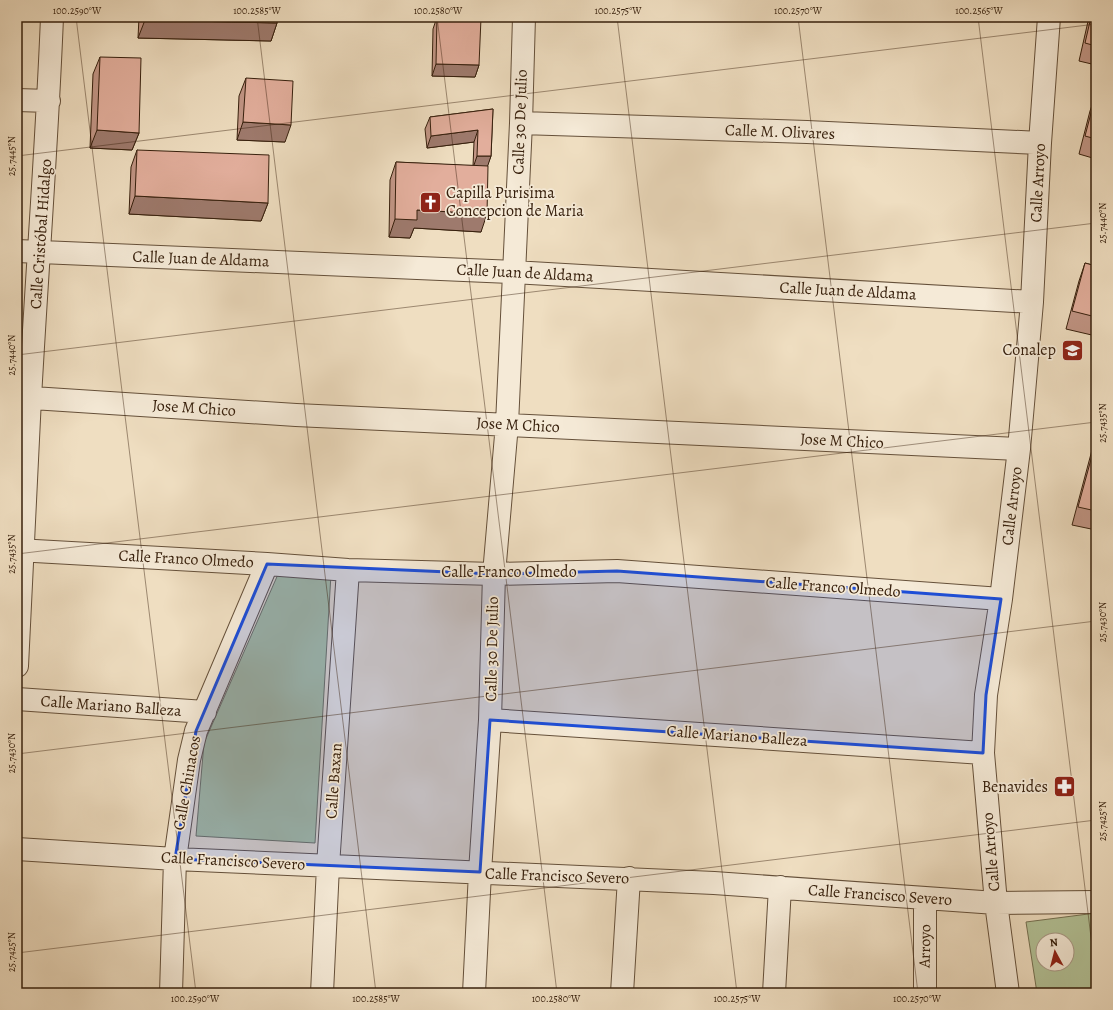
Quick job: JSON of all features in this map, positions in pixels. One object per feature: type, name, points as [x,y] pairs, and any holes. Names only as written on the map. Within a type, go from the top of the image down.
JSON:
[{"type":"street","name":"Calle Cristóbal Hidalgo","points":[[17,666],[24,398],[39,252],[49,101],[52,17]]},
{"type":"street","name":"Calle 30 De Julio","points":[[474,993],[490,720],[494,574],[507,424],[521,123],[524,17]]},
{"type":"street","name":"Calle Arroyo","points":[[1008,993],[996,903],[983,753],[986,695],[1001,599],[1019,449],[1032,302],[1040,143],[1049,17]]},
{"type":"street","points":[[17,100],[49,101]]},
{"type":"street","name":"Calle M. Olivares","points":[[521,123],[807,132],[1040,143]]},
{"type":"street","name":"Calle Juan de Aldama","points":[[17,251],[513,272],[1032,302]]},
{"type":"street","name":"Jose M Chico","points":[[24,398],[296,415],[1019,449]]},
{"type":"street","name":"Calle Franco Olmedo","points":[[20,550],[348,570],[494,574],[617,571],[1001,599]]},
{"type":"street","name":"Calle Chinacos","points":[[171,993],[175,859],[189,760],[196,731],[267,564]]},
{"type":"street","name":"Calle Baxan","points":[[322,993],[328,866],[348,570]]},
{"type":"street","name":"Calle Mariano Balleza","points":[[17,699],[204,712]]},
{"type":"street","name":"Calle Mariano Balleza","points":[[490,720],[983,753]]},
{"type":"street","name":"Calle Francisco Severo","points":[[17,848],[175,859],[629,878],[780,887],[925,899],[996,903],[1096,902]]},
{"type":"street","points":[[622,993],[629,878]]},
{"type":"street","points":[[774,993],[780,887]]},
{"type":"street","name":"Arroyo","points":[[925,899],[925,993]]},
{"type":"highlighted area","points":[[267,564],[494,574],[617,571],[1001,599],[986,695],[983,753],[490,720],[480,872],[175,859],[196,731]]},
{"type":"green space","points":[[279,572],[331,574],[315,843],[196,836],[204,743]]},
{"type":"green space","points":[[1096,913],[1096,993],[1037,993],[1026,922]]},
{"type":"building","points":[[145,17],[277,17],[277,23],[145,20]]},
{"type":"building","points":[[437,17],[481,18],[479,65],[436,64]]},
{"type":"building","points":[[1091,17],[1096,17],[1096,46],[1085,43]]},
{"type":"building","points":[[100,57],[141,58],[139,133],[97,130]]},
{"type":"building","points":[[246,78],[293,81],[291,125],[243,122]]},
{"type":"building","points":[[1096,94],[1096,139],[1085,136]]},
{"type":"building","points":[[493,109],[491,156],[477,156],[478,130],[431,136],[430,117]]},
{"type":"building","points":[[137,150],[269,155],[268,203],[135,196]]},
{"type":"building","points":[[396,162],[488,166],[487,214],[417,210],[417,220],[395,219]]},
{"type":"building","points":[[1085,263],[1096,266],[1096,317],[1072,311]]},
{"type":"building","points":[[1096,441],[1096,511],[1078,507]]},
{"type":"place","name":"Capilla Purisima Concepcion de Maria","points":[[430,202]]},
{"type":"place","name":"Conalep","points":[[1072,350]]},
{"type":"place","name":"Benavides","points":[[1064,787]]}]
